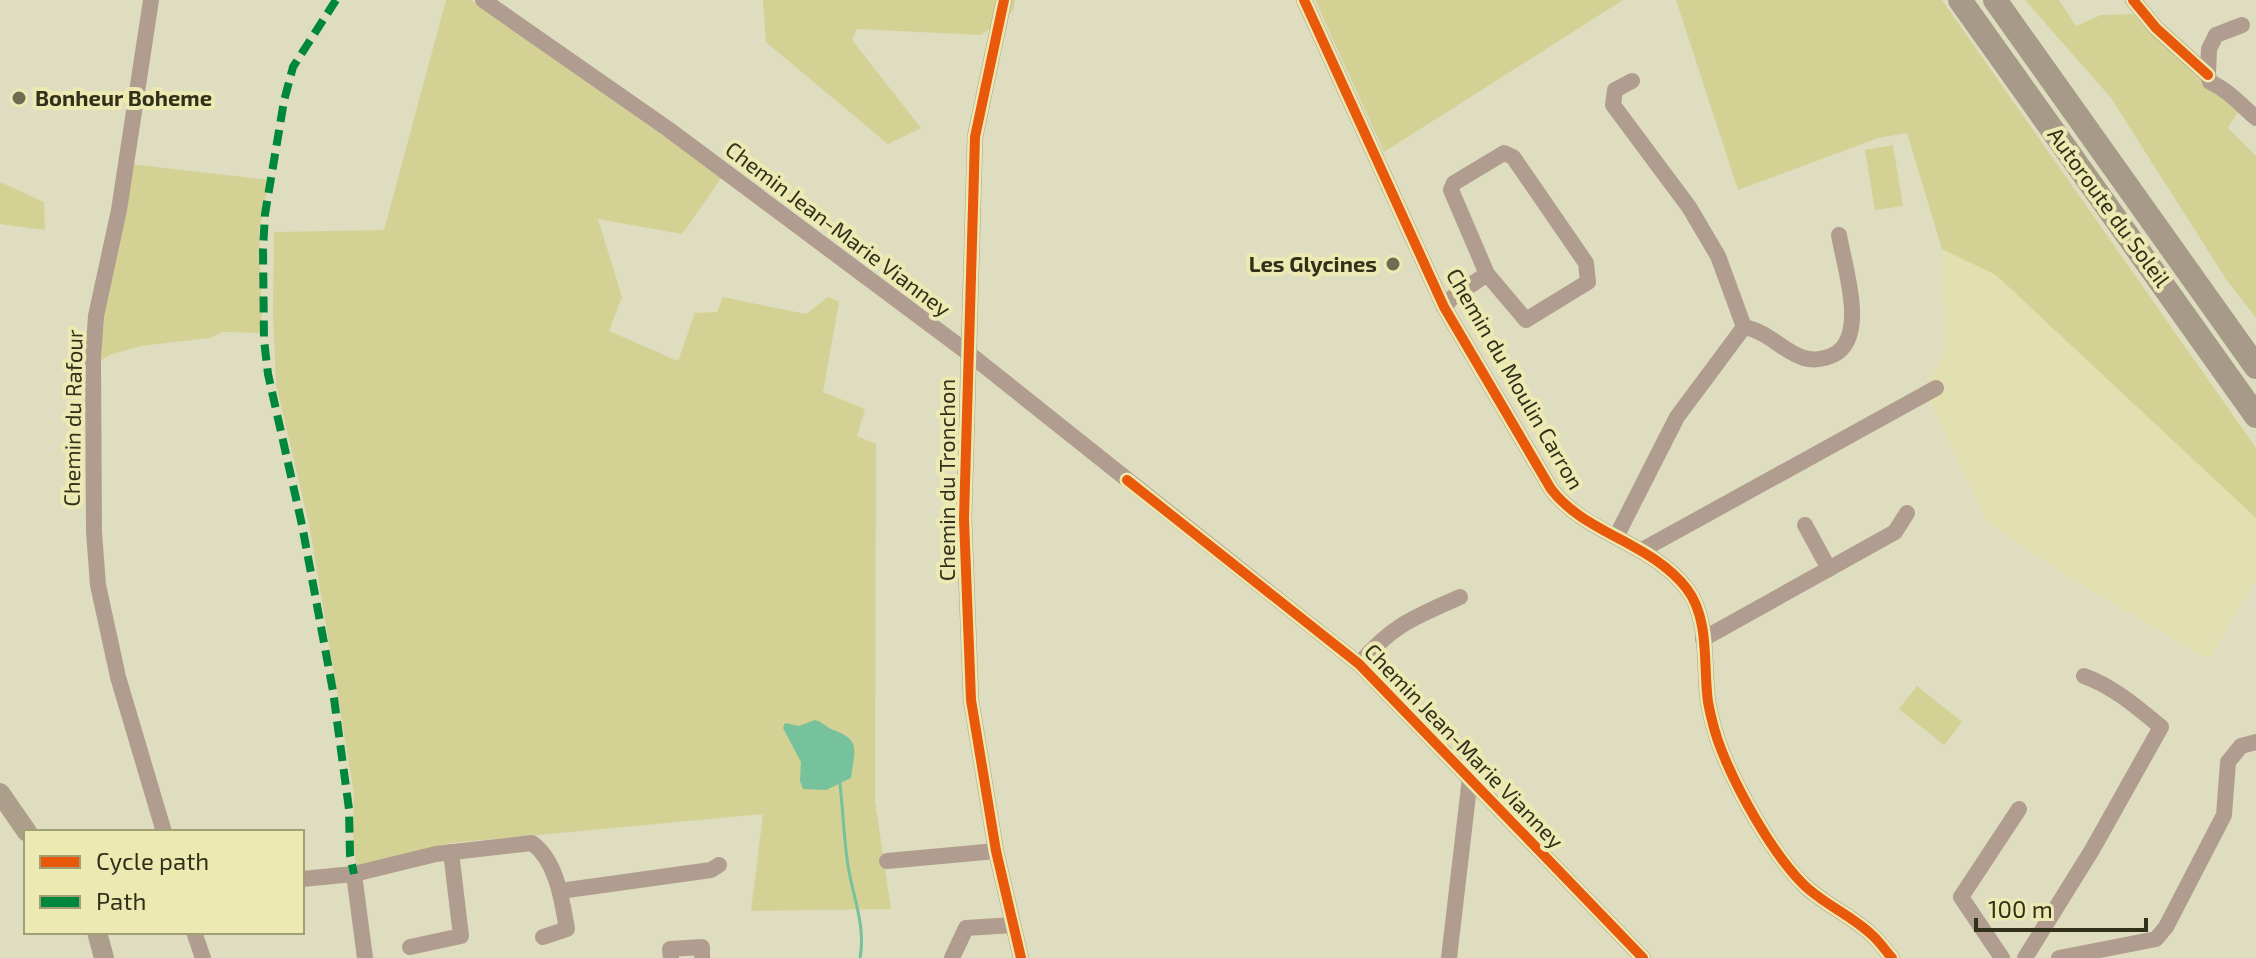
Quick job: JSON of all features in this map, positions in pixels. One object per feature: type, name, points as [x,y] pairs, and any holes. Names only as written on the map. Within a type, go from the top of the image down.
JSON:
[{"type":"highway","name":"Autoroute du Soleil","points":[[1960,0],[2256,416]]},
{"type":"highway","name":"Autoroute du Soleil","points":[[1995,0],[2256,367]]},
{"type":"main road","points":[[0,793],[26,830]]},
{"type":"main road","points":[[98,934],[104,958]]},
{"type":"street","name":"Chemin du Rafour","points":[[151,0],[119,210],[96,316],[93,358],[94,532],[98,585],[118,677],[163,830]]},
{"type":"street","name":"Chemin Jean-Marie Vianney","points":[[483,0],[668,129],[967,352],[1359,664],[1643,958]]},
{"type":"street","name":"Chemin du Tronchon","points":[[1004,0],[975,137],[964,519],[971,700],[996,851],[1021,958]]},
{"type":"street","name":"Chemin du Moulin Carron","points":[[1304,0],[1444,307],[1556,496],[1574,513],[1642,550],[1665,567],[1688,591],[1700,617],[1713,727],[1733,774],[1775,850],[1805,886],[1872,935],[1892,958]]},
{"type":"street","points":[[2133,0],[2156,28],[2208,75]]},
{"type":"street","points":[[2242,25],[2216,35],[2209,49],[2208,75],[2210,82],[2226,90],[2256,118]]},
{"type":"street","points":[[1632,81],[1615,90],[1613,105],[1689,207],[1718,256],[1744,327]]},
{"type":"street","points":[[1504,153],[1513,157],[1586,263],[1588,282],[1526,320],[1487,274],[1451,190],[1454,183],[1504,153]]},
{"type":"street","points":[[1744,327],[1761,330],[1802,358],[1823,360],[1841,351],[1852,335],[1853,318],[1839,235]]},
{"type":"street","points":[[1444,307],[1453,297],[1487,274]]},
{"type":"street","points":[[1617,535],[1677,417],[1744,327]]},
{"type":"street","points":[[1642,550],[1936,388]]},
{"type":"street","points":[[1703,639],[1895,532],[1907,513]]},
{"type":"street","points":[[1805,525],[1829,569]]},
{"type":"street","points":[[1359,664],[1383,637],[1409,619],[1460,597]]},
{"type":"street","points":[[2025,958],[2092,850],[2161,727],[2126,698],[2084,676]]},
{"type":"street","points":[[2059,958],[2156,939],[2166,927],[2224,815],[2228,762],[2241,746],[2256,742]]},
{"type":"street","points":[[1449,958],[1470,778]]},
{"type":"street","points":[[2002,958],[1961,897],[2019,809]]},
{"type":"street","points":[[304,879],[354,874],[451,852],[532,843],[541,849],[560,891],[567,929],[543,937]]},
{"type":"street","points":[[887,861],[996,851]]},
{"type":"street","points":[[410,947],[461,936],[451,852]]},
{"type":"street","points":[[560,891],[711,870],[719,865]]},
{"type":"street","points":[[354,874],[365,958]]},
{"type":"street","points":[[952,958],[966,928],[1013,925]]},
{"type":"street","name":"Chemin Jean-Marie Vianney","points":[[1613,930],[1631,958]]},
{"type":"street","points":[[195,934],[203,958]]},
{"type":"street","points":[[671,958],[670,949],[702,947],[702,958]]},
{"type":"shaded area","points":[[446,0],[471,0],[722,177],[682,234],[598,219],[622,297],[609,331],[678,361],[695,313],[717,312],[723,297],[806,314],[828,297],[839,302],[823,392],[865,409],[857,436],[876,444],[875,801],[891,909],[751,911],[763,814],[451,843],[357,868],[353,848],[354,794],[310,529],[276,384],[274,232],[384,230]]},
{"type":"shaded area","points":[[763,0],[1015,0],[1013,11],[981,35],[857,29],[852,40],[921,128],[888,144],[766,42]]},
{"type":"shaded area","points":[[1315,0],[1623,0],[1384,152]]},
{"type":"shaded area","points":[[1676,0],[1942,0],[2256,448],[2256,518],[1996,275],[1942,249],[1907,133],[1878,138],[1738,190]]},
{"type":"shaded area","points":[[2025,0],[2059,0],[2076,26],[2101,15],[2133,14],[2238,112],[2228,128],[2256,156],[2256,318],[2226,279],[2111,98]]},
{"type":"shaded area","points":[[1893,145],[1903,206],[1875,210],[1865,150]]},
{"type":"shaded area","points":[[131,164],[269,180],[259,230],[262,333],[223,332],[210,338],[141,346],[109,355],[93,367]]},
{"type":"shaded area","points":[[0,182],[44,202],[45,230],[0,224]]},
{"type":"shaded area","points":[[1942,249],[1996,275],[2256,518],[2256,579],[2209,660],[2064,574],[1988,523],[1930,402],[1928,383],[1945,352]]},
{"type":"shaded area","points":[[1917,686],[1962,722],[1944,745],[1899,709]]},
{"type":"shaded area","points":[[815,720],[848,738],[854,747],[851,778],[826,790],[803,789],[800,781],[801,762],[783,728],[785,723],[799,726]]},
{"type":"waterway","points":[[840,784],[848,866],[860,923],[860,958]]},
{"type":"marked path","points":[[336,0],[293,67],[284,101],[265,214],[264,340],[268,374],[302,525],[333,691],[349,809],[350,855],[354,874]]},
{"type":"cycle path","points":[[1004,0],[975,137],[964,519],[971,700],[996,851],[1021,958]]},
{"type":"cycle path","points":[[1304,0],[1444,307],[1551,489],[1582,517],[1655,560],[1687,589],[1702,628],[1713,726],[1746,802],[1779,856],[1803,884],[1864,928],[1892,958]]},
{"type":"cycle path","points":[[2133,0],[2156,28],[2208,75]]},
{"type":"cycle path","points":[[1127,480],[1359,664],[1643,958]]},
{"type":"place","name":"Bonheur Boheme","points":[[19,98]]},
{"type":"place","name":"Les Glycines","points":[[1393,264]]}]
